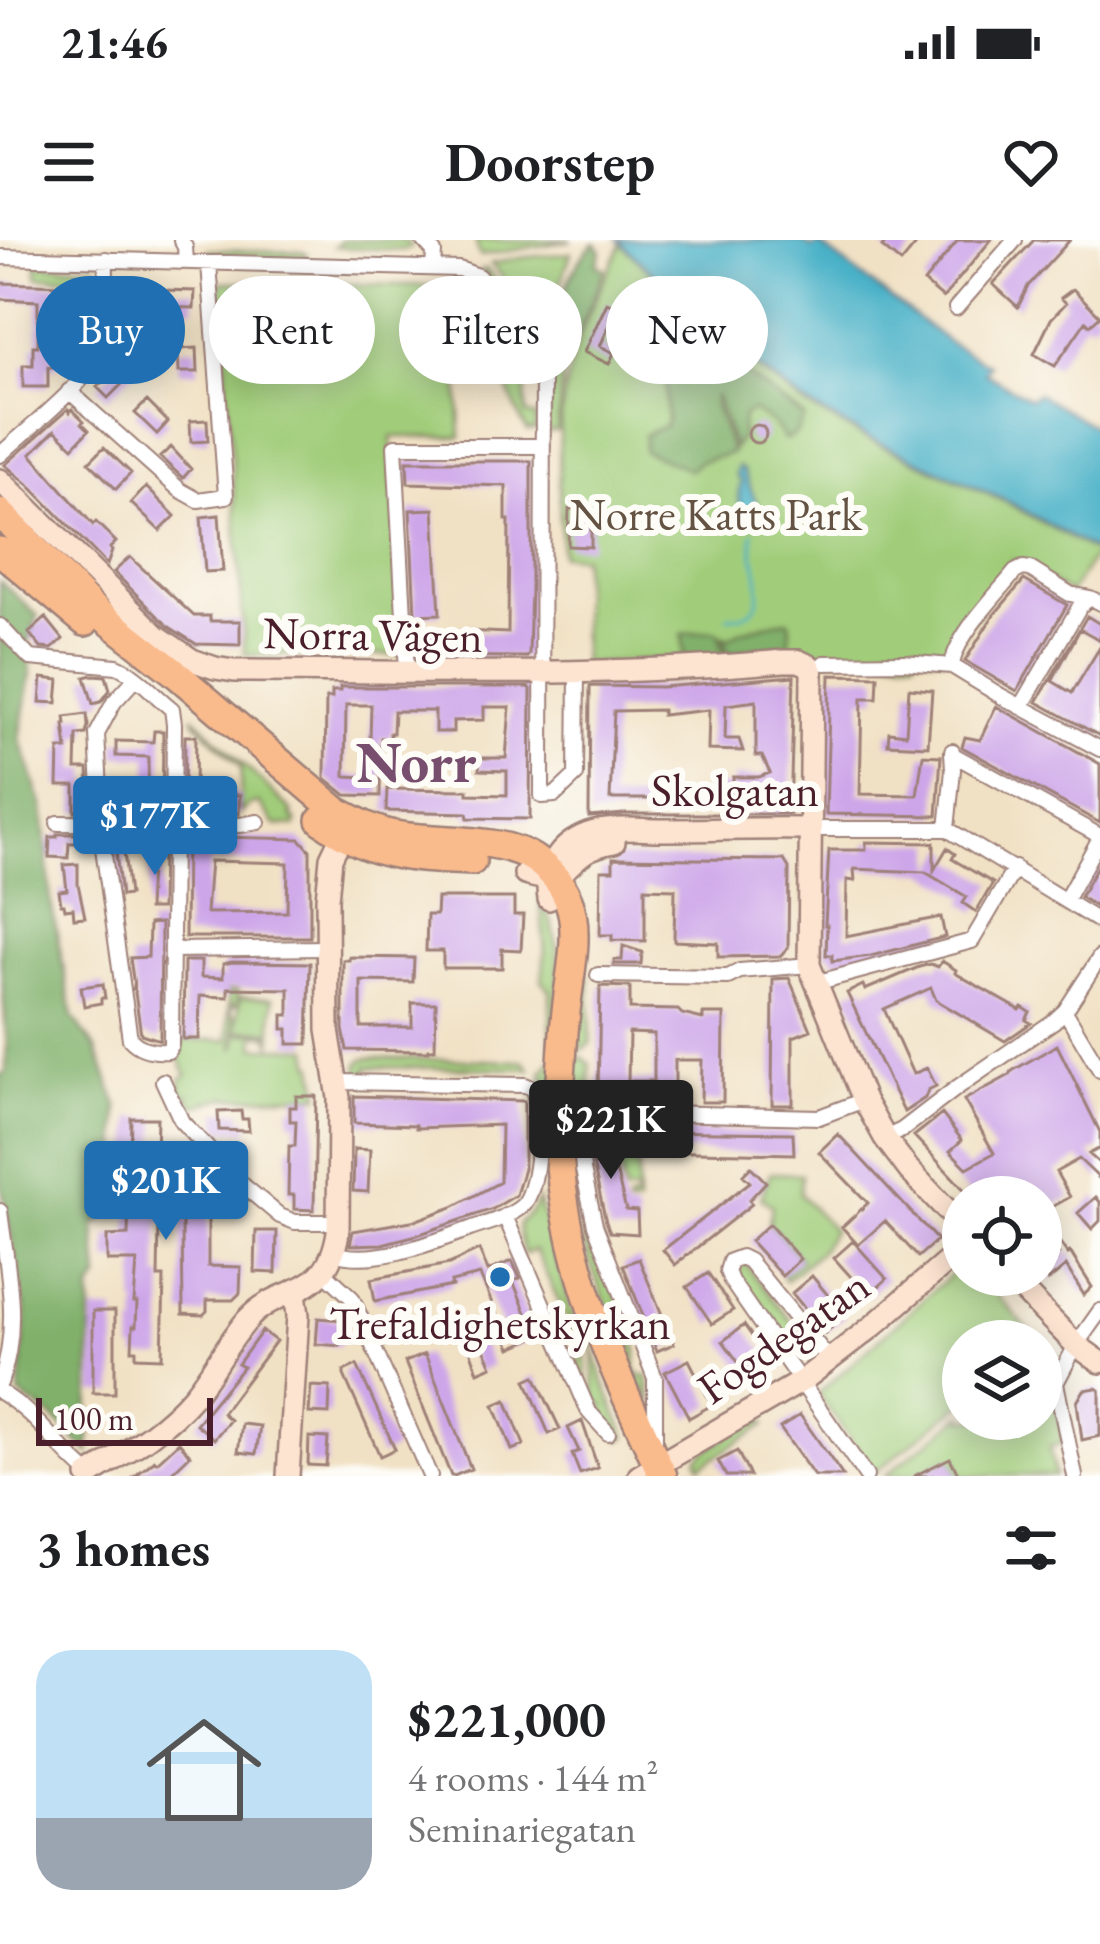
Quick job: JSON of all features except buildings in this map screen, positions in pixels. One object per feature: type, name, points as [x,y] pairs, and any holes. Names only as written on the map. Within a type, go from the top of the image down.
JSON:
[{"type":"highway","points":[[0,513],[91,607]]},
{"type":"highway","points":[[0,532],[174,673],[348,824],[362,846],[390,854],[488,863],[545,880],[562,928],[567,1002],[559,1126],[562,1185],[578,1261],[654,1468]]},
{"type":"highway","points":[[0,551],[166,683],[312,812],[348,824]]},
{"type":"street","points":[[423,240],[434,252],[433,268]]},
{"type":"street","points":[[956,308],[1015,240]]},
{"type":"street","points":[[0,257],[106,259],[184,250],[209,263],[459,269],[478,276],[543,349],[542,796],[555,795],[576,775],[577,672]]},
{"type":"street","points":[[0,455],[95,362],[104,339],[106,259]]},
{"type":"street","points":[[69,391],[180,490],[198,500],[226,496],[209,263]]},
{"type":"street","points":[[407,673],[395,446],[543,446]]},
{"type":"street","name":"Norra Vägen","points":[[0,480],[157,636],[192,660],[215,668],[540,674],[799,661],[818,669]]},
{"type":"street","points":[[952,666],[959,643],[1015,572],[1024,568],[1070,594],[1095,601]]},
{"type":"street","points":[[1021,707],[1080,606],[1095,601]]},
{"type":"street","points":[[0,626],[30,658],[117,666],[136,678],[172,709],[172,1044],[168,1051],[158,1052],[130,1039],[101,824],[97,734],[114,702],[136,678]]},
{"type":"street","points":[[942,1205],[885,1138],[864,1100],[812,974],[810,836],[818,669],[903,662],[952,666],[1100,749]]},
{"type":"street","points":[[1066,899],[1100,837],[952,757],[947,829],[1100,922]]},
{"type":"street","points":[[58,823],[258,822]]},
{"type":"street","points":[[288,1476],[298,1315],[338,1222],[339,1098],[328,1030],[328,885],[332,858],[348,824]]},
{"type":"street","name":"Skolgatan","points":[[545,880],[568,845],[598,831],[810,836],[947,829]]},
{"type":"street","points":[[598,975],[812,974],[972,940],[1015,868]]},
{"type":"street","points":[[172,950],[327,949]]},
{"type":"street","points":[[885,1138],[1065,1011],[1100,957]]},
{"type":"street","points":[[1065,1011],[1100,1070]]},
{"type":"street","points":[[164,1081],[182,1122],[244,1187],[295,1222],[338,1222]]},
{"type":"street","points":[[0,1392],[35,1417],[90,1476],[167,1423],[193,1397],[252,1316],[267,1304],[354,1258],[411,1248],[505,1216],[529,1198],[538,1104],[532,1088],[337,1082]]},
{"type":"street","points":[[654,1468],[656,1387],[595,1225],[580,1136],[584,1124],[592,1111],[818,1117],[864,1100]]},
{"type":"street","points":[[0,1211],[12,1324],[0,1383]]},
{"type":"street","points":[[505,1216],[589,1412],[608,1433]]},
{"type":"street","points":[[830,1360],[749,1261],[733,1258],[728,1265],[731,1281],[866,1476]]},
{"type":"street","name":"Fogdegatan","points":[[654,1468],[802,1381],[942,1266]]},
{"type":"street","points":[[315,1275],[352,1298],[430,1476]]},
{"type":"street","points":[[1028,1296],[1076,1345],[1100,1362]]},
{"type":"street","points":[[1075,1476],[1056,1383],[1100,1311]]},
{"type":"green space","points":[[342,240],[405,240],[411,247],[335,247]]},
{"type":"green space","points":[[475,240],[573,240],[480,256]]},
{"type":"green space","points":[[595,243],[601,251],[597,265],[605,269],[582,325],[582,276],[572,276]]},
{"type":"green space","name":"Norre Katts Park","points":[[621,244],[655,276],[606,276]]},
{"type":"green space","points":[[208,250],[307,254],[301,259],[206,256]]},
{"type":"green space","points":[[571,253],[563,276],[502,276],[491,264]]},
{"type":"green space","points":[[37,265],[95,266],[100,275],[93,276],[37,276]]},
{"type":"green space","name":"Norre Katts Park","points":[[606,276],[606,384],[768,384],[768,377],[804,405],[867,439],[1009,504],[1096,553],[1070,593],[1013,560],[948,658],[794,654],[582,664],[582,557],[561,555],[559,469],[566,385],[582,384],[582,332]]},
{"type":"green space","points":[[375,285],[399,285],[399,384],[459,384],[461,437],[392,437],[402,655],[245,655],[227,384],[375,384]]},
{"type":"green space","points":[[505,384],[525,384],[526,415],[535,416],[536,429],[528,431]]},
{"type":"green space","points":[[548,384],[562,384],[557,431],[548,432]]},
{"type":"green space","points":[[665,384],[759,384],[804,417],[796,434],[785,440],[772,423],[753,411],[743,416],[741,437],[734,448],[715,395],[732,453],[699,462],[690,470],[644,451],[644,435],[665,426]]},
{"type":"green space","points":[[0,581],[38,616],[27,644],[31,673],[20,738],[43,807],[51,902],[73,1017],[96,1049],[118,1106],[117,1206],[95,1225],[99,1279],[91,1290],[89,1453],[19,1394],[26,1315],[0,1179],[0,1074],[6,1073],[7,1046],[0,949]]},
{"type":"green space","points":[[787,620],[789,645],[728,653],[723,637]]},
{"type":"green space","points":[[718,633],[725,657],[684,659],[682,634]]},
{"type":"green space","points":[[193,716],[293,812],[296,826],[275,825],[259,803],[240,814],[241,767]]},
{"type":"green space","points":[[540,901],[558,953],[554,1047],[550,990],[542,981],[545,951]]},
{"type":"green space","points":[[583,973],[589,979],[591,1043],[584,1049],[573,1048]]},
{"type":"green space","points":[[229,991],[238,991],[237,1006],[231,1004],[234,1047],[237,1033],[272,1034],[272,1045],[269,1035],[256,1035],[255,1047],[309,1048],[320,1095],[225,1098],[191,1106],[189,1095],[181,1095],[181,1079],[187,1075],[180,1061],[182,1040],[228,1040]]},
{"type":"green space","points":[[240,997],[273,998],[272,1031],[236,1030]]},
{"type":"green space","points":[[572,1057],[582,1057],[590,1064],[589,1108],[583,1090],[576,1089],[577,1175],[592,1233],[637,1349],[635,1367],[640,1375],[648,1376],[651,1403],[631,1366],[590,1263],[569,1172],[571,1060],[576,1062]]},
{"type":"green space","points":[[368,1058],[524,1061],[530,1069],[368,1067],[366,1076],[358,1076],[359,1064]]},
{"type":"green space","points":[[554,1058],[577,1291],[603,1380],[626,1437],[621,1440],[600,1410],[603,1403],[595,1399],[593,1352],[548,1204],[542,1072]]},
{"type":"green space","points":[[622,1159],[630,1159],[631,1165],[638,1160],[638,1205],[628,1206],[629,1200],[637,1199],[635,1192],[625,1193]]},
{"type":"green space","points":[[770,1173],[801,1174],[800,1194],[833,1230],[819,1252],[785,1281],[782,1276],[800,1259],[769,1224],[772,1206],[761,1198]]},
{"type":"green space","points":[[538,1200],[586,1357],[586,1386],[575,1363],[584,1357],[535,1250],[524,1254],[520,1239],[519,1224]]},
{"type":"green space","points":[[738,1264],[745,1264],[812,1347],[792,1364],[733,1278]]},
{"type":"green space","points":[[942,1282],[942,1296],[998,1296],[1020,1320],[942,1320],[942,1420],[874,1473],[818,1394]]},
{"type":"green space","points":[[759,1417],[766,1424],[701,1466],[697,1459],[703,1453]]},
{"type":"green space","points":[[942,1431],[942,1440],[1062,1438],[1063,1443],[1050,1447],[1055,1476],[959,1476],[950,1459],[914,1476],[884,1476]]},
{"type":"water","points":[[618,240],[800,240],[812,248],[819,244],[947,341],[989,365],[984,372],[1030,399],[1037,393],[1100,430],[1100,554],[1011,503],[867,437],[805,403],[768,375],[768,276],[657,276]]},
{"type":"water","points":[[738,467],[762,514],[755,525],[740,506]]},
{"type":"waterway","points":[[727,617],[744,615],[759,598],[753,533]]},
{"type":"place","name":"Trefaldighetskyrkan","points":[[500,1277]]},
{"type":"district","name":"Norr","points":[[416,762]]}]
